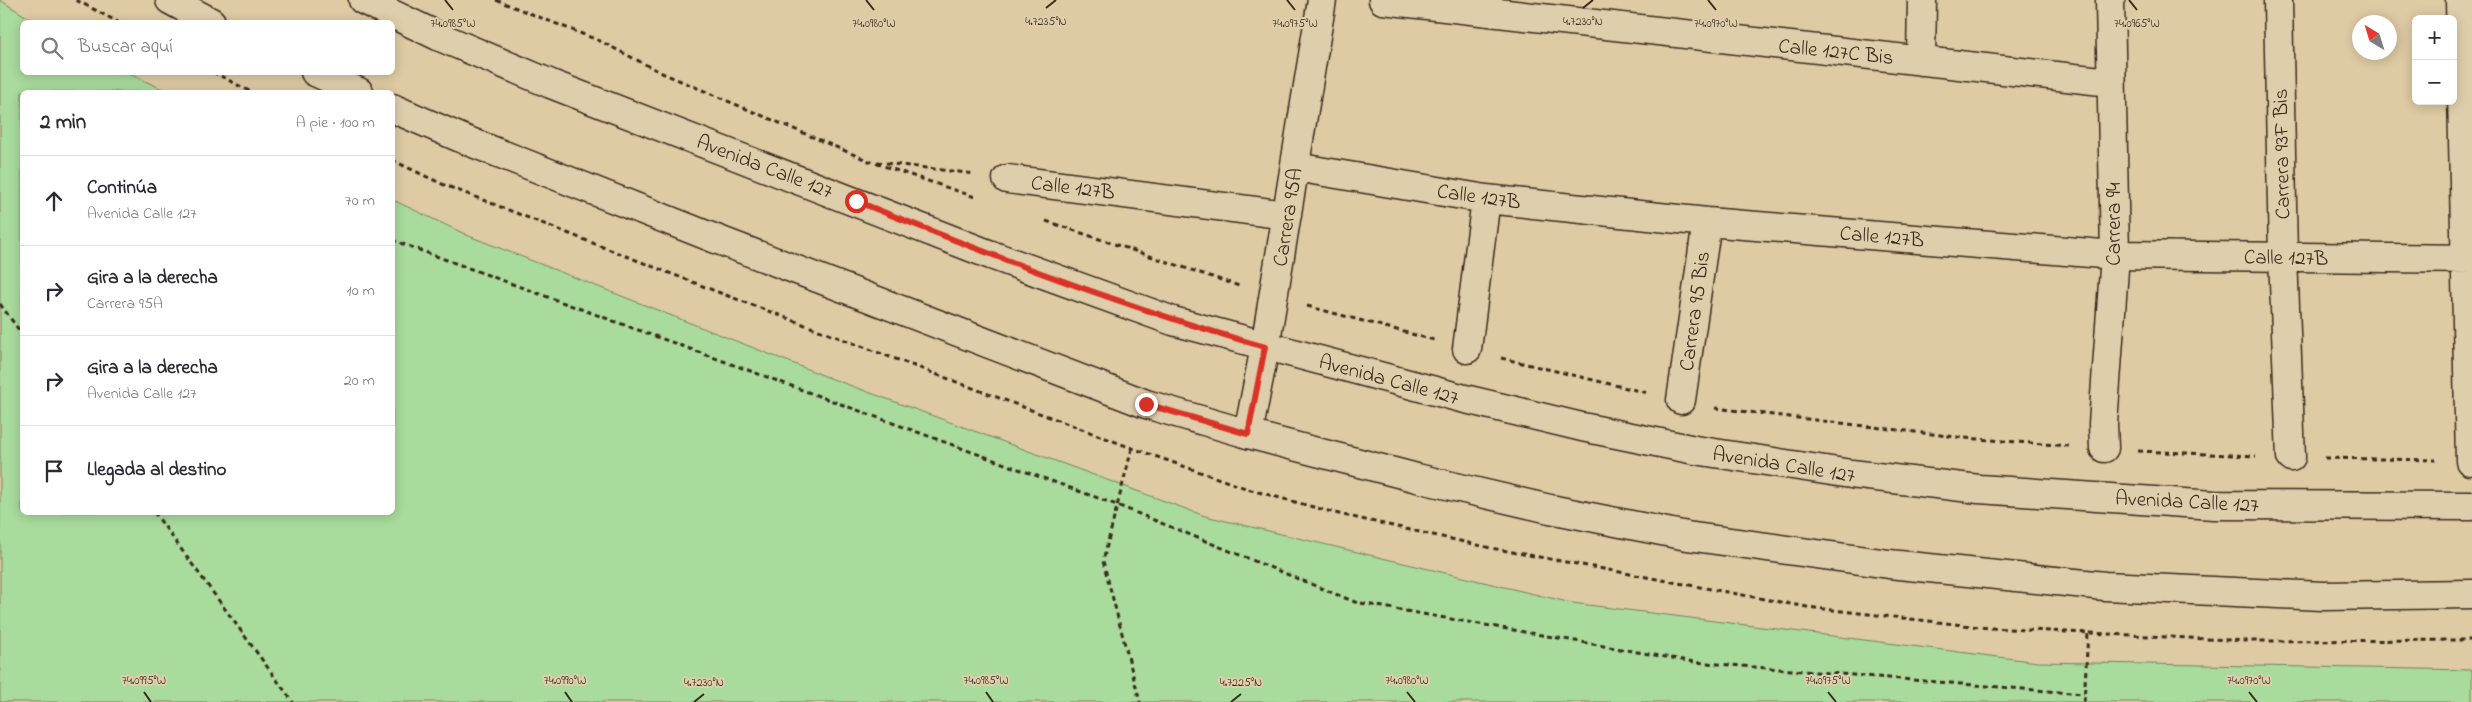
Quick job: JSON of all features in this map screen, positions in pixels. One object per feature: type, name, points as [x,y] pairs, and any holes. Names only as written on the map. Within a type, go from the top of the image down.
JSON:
[{"type":"street","points":[[170,0],[207,20]]},
{"type":"street","name":"Avenida Calle 127","points":[[363,0],[438,36],[551,84],[991,256],[1173,321],[1424,389],[1582,427],[1695,450],[1850,474],[1980,490],[2214,505],[2472,506]]},
{"type":"street","name":"Carrera 95A","points":[[1248,434],[1274,297],[1322,0]]},
{"type":"street","name":"Calle 127C Bis","points":[[1382,0],[2110,82]]},
{"type":"street","points":[[1921,61],[1922,0]]},
{"type":"street","name":"Carrera 94","points":[[2104,448],[2103,424],[2115,255],[2110,82],[2110,0]]},
{"type":"street","name":"Carrera 93F Bis","points":[[2278,0],[2283,257],[2291,457]]},
{"type":"street","points":[[2460,0],[2469,259],[2470,461]]},
{"type":"street","points":[[322,75],[355,90]]},
{"type":"street","points":[[395,109],[463,139],[652,214],[1137,401],[1248,434],[1417,478],[1560,511],[1687,536],[1890,564],[2105,586],[2323,596],[2472,594]]},
{"type":"street","name":"Calle 127B","points":[[1295,167],[1486,199],[1707,222],[2115,255],[2469,259]]},
{"type":"street","name":"Calle 127B","points":[[1007,179],[1287,215]]},
{"type":"street","points":[[1467,349],[1486,199]]},
{"type":"street","name":"Carrera 95 Bis","points":[[1681,400],[1707,222]]},
{"type":"path","points":[[76,0],[114,20]]},
{"type":"path","points":[[496,0],[600,41],[662,73],[869,161],[982,200]]},
{"type":"path","points":[[218,75],[247,90]]},
{"type":"path","points":[[869,161],[1007,179]]},
{"type":"path","points":[[1039,219],[1274,297],[1560,373],[1718,408],[1965,438],[2209,456],[2470,461]]},
{"type":"path","points":[[395,241],[1117,505],[1355,602],[1694,662],[2084,694]]},
{"type":"path","points":[[0,304],[20,327]]},
{"type":"path","points":[[1132,448],[1103,561],[1140,702]]},
{"type":"path","points":[[156,515],[293,702]]},
{"type":"path","points":[[2084,702],[2088,633]]},
{"type":"green space","points":[[0,0],[32,20],[20,20],[20,75],[131,75],[165,90],[20,90],[20,515],[395,515],[395,201],[469,236],[830,378],[1205,516],[1572,603],[2038,662],[2472,670],[2472,702],[0,702]]},
{"type":"route","points":[[856,201],[991,256],[1173,321],[1265,347],[1248,434],[1146,404]]}]
